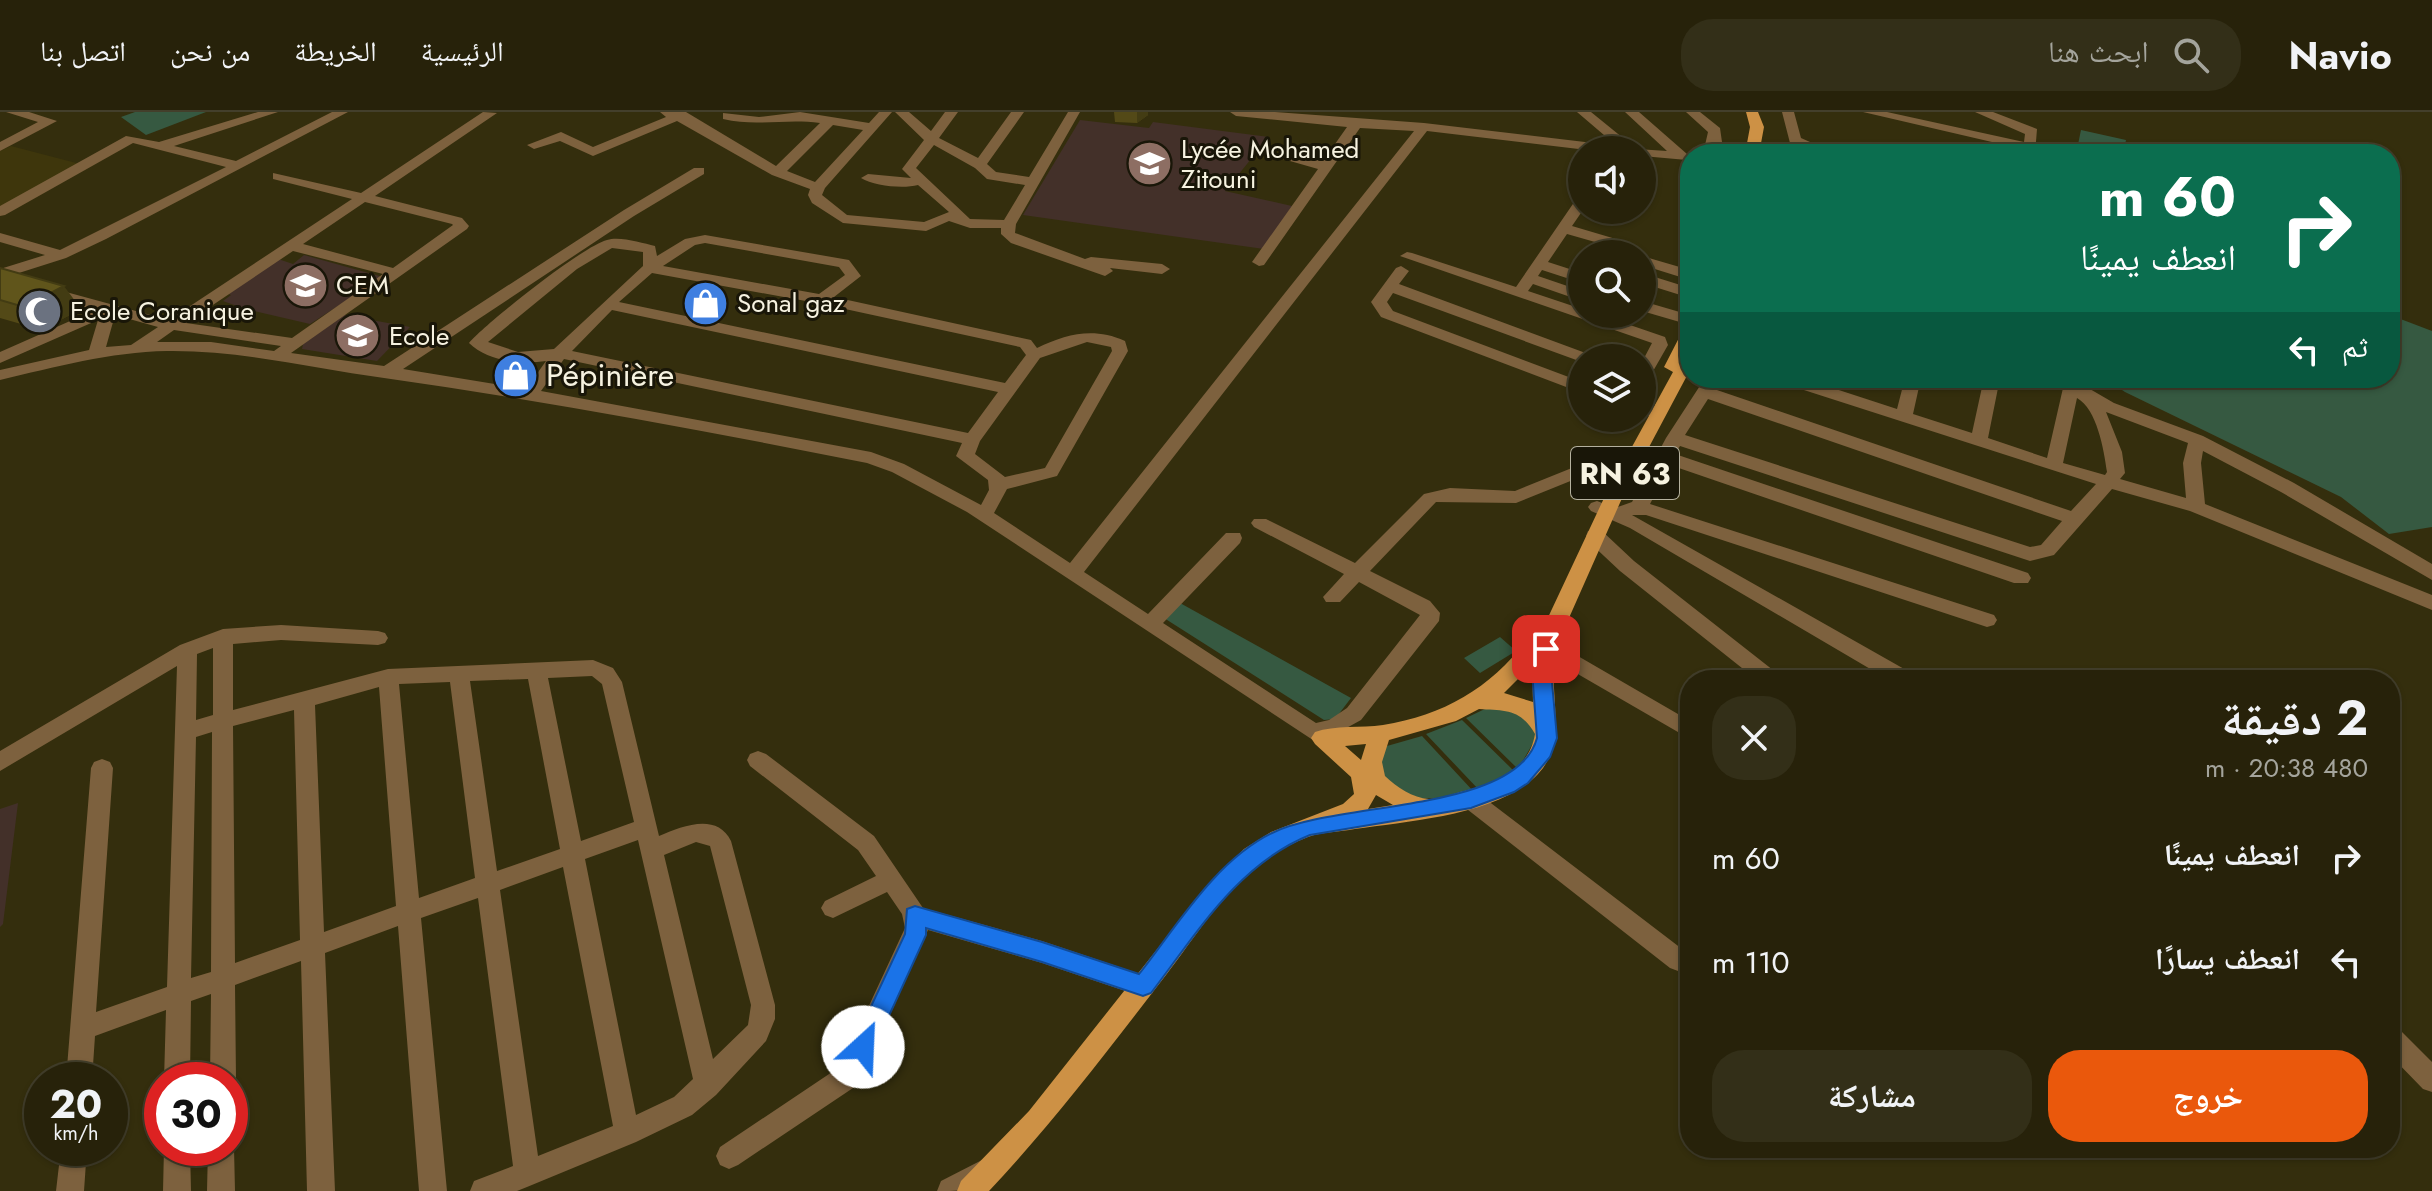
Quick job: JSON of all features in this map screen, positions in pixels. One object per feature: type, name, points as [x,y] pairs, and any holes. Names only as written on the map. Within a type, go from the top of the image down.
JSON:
[{"type":"main road","points":[[1752,112],[1757,127],[1754,144]]},
{"type":"main road","points":[[1763,112],[1768,128],[1766,144]]},
{"type":"main road","name":"RN 63","points":[[1656,395],[1680,352]]},
{"type":"main road","name":"RN 63","points":[[1656,399],[1680,369]]},
{"type":"main road","name":"RN 63","points":[[1547,738],[1541,647],[1606,511],[1619,455],[1633,432]]},
{"type":"main road","name":"RN 63","points":[[1541,647],[1595,536],[1639,432]]},
{"type":"main road","points":[[1318,735],[1381,735],[1428,722],[1493,692],[1541,647]]},
{"type":"main road","points":[[1309,827],[1471,800],[1521,778],[1543,751],[1547,738],[1536,716],[1520,703],[1497,699],[1466,705]]},
{"type":"main road","points":[[1318,735],[1366,772],[1387,793],[1426,807]]},
{"type":"main road","points":[[971,1191],[1045,1111],[1216,892],[1252,856],[1279,839],[1358,805],[1366,791],[1366,772],[1381,735]]},
{"type":"street","points":[[0,147],[50,121],[12,112]]},
{"type":"street","points":[[159,146],[272,112]]},
{"type":"street","points":[[0,276],[61,255],[342,112]]},
{"type":"street","points":[[136,348],[490,113],[485,112]]},
{"type":"street","points":[[886,112],[818,187],[817,200],[843,219],[926,227],[948,216],[970,224],[1009,224]]},
{"type":"street","points":[[901,112],[932,139],[980,165],[992,176],[1034,182]]},
{"type":"street","points":[[952,112],[909,169],[970,224]]},
{"type":"street","points":[[980,165],[1018,112]]},
{"type":"street","points":[[1016,240],[1008,234],[1009,224],[1074,112]]},
{"type":"street","points":[[1236,112],[1356,124],[1424,127],[1568,145]]},
{"type":"street","points":[[1583,112],[1610,136]]},
{"type":"street","points":[[1631,112],[1680,152]]},
{"type":"street","points":[[1692,112],[1715,131]]},
{"type":"street","points":[[1707,112],[1715,131],[1714,144]]},
{"type":"street","points":[[1788,112],[1795,140],[1805,144]]},
{"type":"street","points":[[1869,112],[2000,144]]},
{"type":"street","points":[[1981,112],[2032,132],[2030,144]]},
{"type":"street","points":[[728,116],[745,120],[778,119],[789,113],[871,127]]},
{"type":"street","points":[[534,145],[561,136],[593,152],[677,114],[757,164],[818,187]]},
{"type":"street","points":[[778,172],[829,121]]},
{"type":"street","points":[[1259,262],[1356,124]]},
{"type":"street","points":[[1073,573],[1424,127]]},
{"type":"street","points":[[0,212],[131,139],[240,166]]},
{"type":"street","points":[[1656,154],[1680,156]]},
{"type":"street","points":[[1283,157],[1325,166]]},
{"type":"street","points":[[385,373],[629,213],[699,171]]},
{"type":"street","points":[[277,356],[458,230],[461,223],[278,176]]},
{"type":"street","points":[[868,178],[910,183],[922,179]]},
{"type":"street","points":[[948,216],[952,226],[1016,240],[1105,271]]},
{"type":"street","points":[[1519,293],[1568,224]]},
{"type":"street","points":[[1562,234],[1579,240]]},
{"type":"street","points":[[530,395],[560,353],[638,275],[690,242],[705,239],[844,263],[853,276],[822,299]]},
{"type":"street","points":[[4,242],[61,255]]},
{"type":"street","points":[[650,268],[650,249],[611,243],[596,249],[477,343],[486,349],[521,358],[537,360],[560,353],[972,440]]},
{"type":"street","points":[[288,245],[396,273]]},
{"type":"street","points":[[1544,259],[1568,262]]},
{"type":"street","points":[[1544,259],[1568,271]]},
{"type":"street","points":[[1076,261],[1162,269]]},
{"type":"street","points":[[1568,305],[1404,264],[1379,302],[1381,310],[1387,314],[1568,383]]},
{"type":"street","points":[[1656,264],[1680,272]]},
{"type":"street","points":[[650,268],[822,299],[1025,343],[1034,355]]},
{"type":"street","points":[[0,276],[170,325],[294,343]]},
{"type":"street","points":[[1529,278],[1568,300]]},
{"type":"street","points":[[1656,282],[1680,290]]},
{"type":"street","points":[[1389,286],[1568,352]]},
{"type":"street","points":[[610,305],[1008,389]]},
{"type":"street","points":[[98,347],[109,309]]},
{"type":"street","points":[[0,358],[109,309]]},
{"type":"street","points":[[1656,310],[1680,317]]},
{"type":"street","points":[[1630,328],[1659,340],[1656,352]]},
{"type":"street","points":[[984,516],[998,490],[997,485],[996,477],[965,456],[972,440],[1034,355],[1073,338],[1094,335],[1119,344],[1120,351],[1051,472],[997,485]]},
{"type":"street","points":[[0,358],[98,347],[200,346],[530,395],[871,458],[898,468],[984,516],[1318,735],[1354,714],[1430,618],[1423,606],[1260,523]]},
{"type":"street","points":[[0,375],[98,347]]},
{"type":"street","points":[[1639,507],[1706,388]]},
{"type":"street","points":[[1719,388],[2075,519]]},
{"type":"street","points":[[1840,388],[1904,417],[2054,466],[2196,507],[2432,603]]},
{"type":"street","points":[[1904,417],[1911,388]]},
{"type":"street","points":[[1979,441],[1990,388]]},
{"type":"street","points":[[2054,466],[2064,388]]},
{"type":"street","points":[[2075,388],[2092,398],[2197,440],[2291,489],[2432,573]]},
{"type":"street","points":[[1675,438],[2018,551],[2040,553],[2047,550],[2116,473],[2116,465],[2092,398]]},
{"type":"street","points":[[2196,507],[2192,463],[2197,440]]},
{"type":"street","points":[[1333,597],[1430,498],[1442,495],[1490,499],[1516,497],[1582,467],[1619,455]]},
{"type":"street","points":[[1665,457],[2021,578]]},
{"type":"street","points":[[1606,511],[1639,507],[1987,620]]},
{"type":"street","points":[[1606,511],[1888,670]]},
{"type":"street","points":[[1950,556],[1961,531]]},
{"type":"street","points":[[1595,536],[1627,566],[1758,670]]},
{"type":"street","points":[[1149,625],[1233,538]]},
{"type":"street","points":[[0,762],[187,650],[223,636],[263,632],[378,638]]},
{"type":"street","points":[[223,636],[223,1062]]},
{"type":"street","points":[[1541,647],[1680,725]]},
{"type":"street","points":[[177,1062],[187,650]]},
{"type":"street","points":[[185,731],[388,677],[593,668],[606,673],[611,678],[707,1086]]},
{"type":"street","points":[[536,670],[627,1133]]},
{"type":"street","points":[[459,673],[527,1174]]},
{"type":"street","points":[[388,677],[433,1191]]},
{"type":"street","points":[[304,699],[321,1191]]},
{"type":"street","points":[[729,1156],[850,1075],[915,935],[915,916],[860,836],[758,760]]},
{"type":"street","points":[[81,1062],[102,768]]},
{"type":"street","points":[[1471,800],[1678,960]]},
{"type":"street","points":[[84,1028],[572,852],[700,832],[717,837],[763,1005],[763,1019],[757,1033],[707,1086],[670,1114],[484,1191]]},
{"type":"street","points":[[833,908],[892,879]]},
{"type":"street","points":[[915,916],[1042,952],[1143,986]]},
{"type":"street","points":[[2400,1047],[2432,1080]]},
{"type":"street","points":[[951,1191],[1000,1162]]},
{"type":"street","points":[[70,1191],[72,1166]]},
{"type":"street","points":[[177,1166],[177,1191]]},
{"type":"street","points":[[221,1166],[221,1191]]},
{"type":"shaded area","name":"Lycée Mohamed Zitouni","points":[[1080,120],[1149,128],[1153,122],[1269,137],[1225,191],[1292,206],[1264,249],[1023,215]]},
{"type":"shaded area","points":[[11,146],[80,164],[0,208],[0,151]]},
{"type":"shaded area","name":"CEM","points":[[304,255],[383,277],[310,324],[223,301],[231,295],[226,293],[278,259],[293,264]]},
{"type":"shaded area","name":"Ecole","points":[[344,315],[410,327],[377,361],[302,349],[303,344]]},
{"type":"shaded area","points":[[18,803],[3,924],[0,927],[0,809]]},
{"type":"green space","points":[[135,112],[206,112],[146,135],[121,117]]},
{"type":"green space","points":[[2081,130],[2126,140],[2125,144],[2078,144]]},
{"type":"green space","points":[[2400,319],[2432,331],[2432,527],[2389,534],[2341,497],[2119,388],[2400,388]]},
{"type":"green space","points":[[1180,603],[1351,698],[1335,719],[1324,720],[1164,618]]},
{"type":"green space","points":[[1500,637],[1516,651],[1480,673],[1464,658]]},
{"type":"green space","points":[[1504,705],[1534,725],[1536,738],[1518,769],[1466,718],[1489,707]]},
{"type":"green space","points":[[1462,720],[1515,772],[1480,791],[1426,734]]},
{"type":"green space","points":[[1422,736],[1474,792],[1425,798],[1395,795],[1376,760],[1387,746]]},
{"type":"building","points":[[0,268],[64,286],[24,307],[0,300]]},
{"type":"place","name":"Lycée Mohamed Zitouni","points":[[1150,164]]},
{"type":"place","name":"CEM","points":[[305,285]]},
{"type":"place","name":"Sonal gaz","points":[[706,303]]},
{"type":"place","name":"Ecole Coranique","points":[[39,311]]},
{"type":"place","name":"Ecole","points":[[358,336]]},
{"type":"place","name":"Pépinière","points":[[515,375]]},
{"type":"route","points":[[863,1047],[915,935],[915,916],[1042,952],[1143,986],[1216,892],[1252,856],[1279,839],[1309,827],[1471,800],[1507,787],[1534,764],[1547,738],[1541,671],[1546,649]]}]
